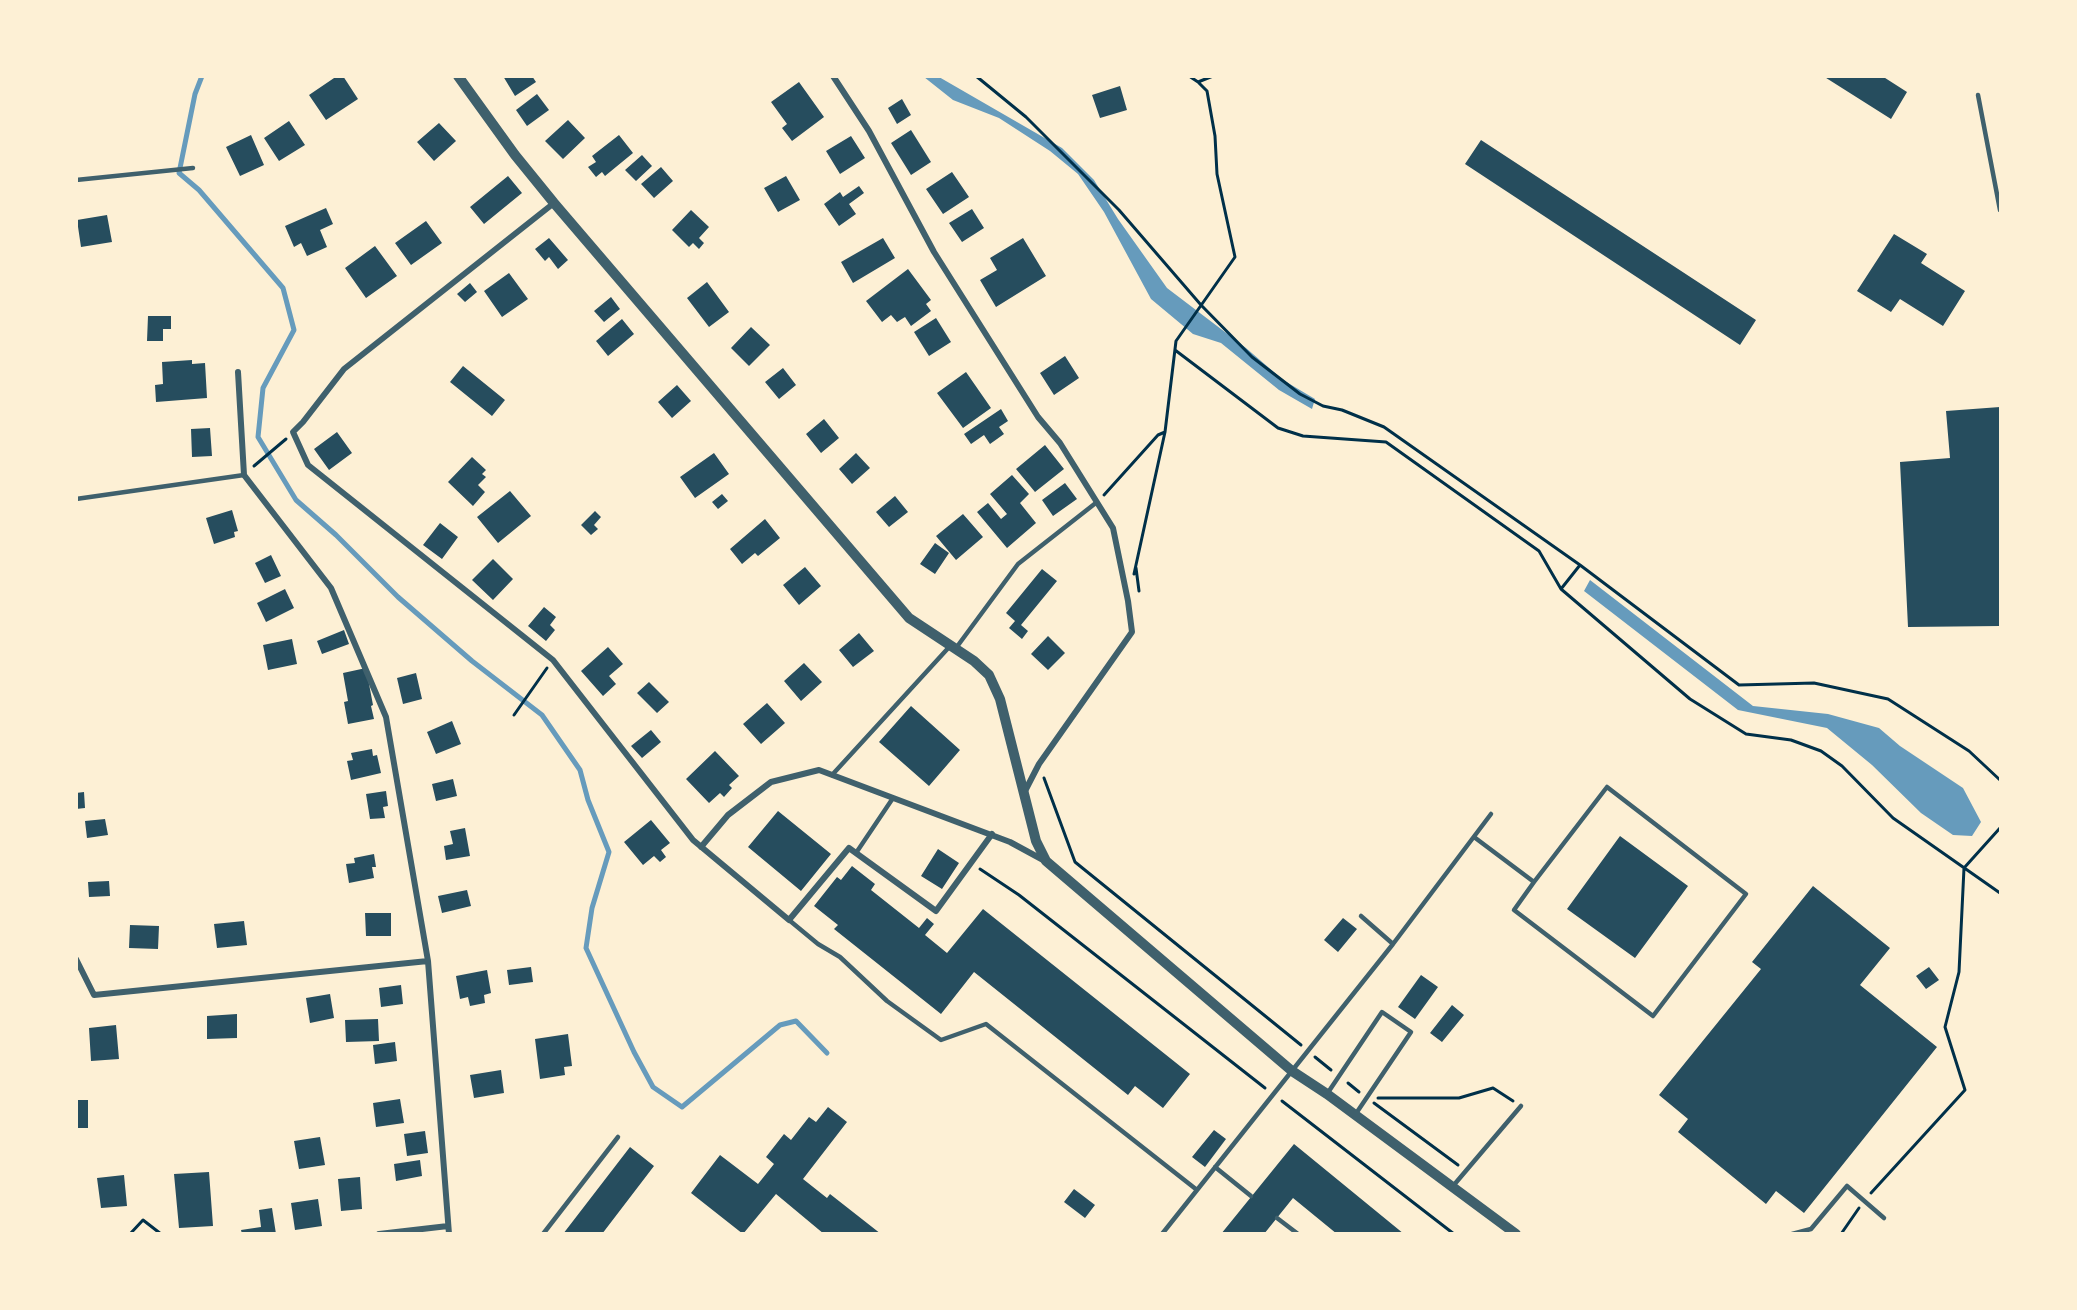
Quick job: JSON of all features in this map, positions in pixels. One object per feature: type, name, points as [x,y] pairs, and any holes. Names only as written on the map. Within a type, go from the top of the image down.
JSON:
[{"type":"street","points":[[458,76],[515,155],[909,618],[974,661],[988,675],[1000,699],[1036,841],[1046,861]]},
{"type":"street","points":[[833,76],[869,130],[934,252],[1038,417],[1060,443],[1113,528],[1132,632],[1039,764],[1024,794]]},
{"type":"street","points":[[555,203],[344,369],[293,432],[308,465],[553,660],[693,840],[789,920],[849,848],[936,911],[992,834]]},
{"type":"street","points":[[238,372],[244,475],[331,588],[386,717],[428,961],[449,1233]]},
{"type":"street","points":[[701,847],[728,815],[771,783],[819,770],[1010,842],[1046,861],[1292,1071],[1327,1094],[1516,1233]]},
{"type":"street","points":[[76,959],[94,995],[428,961]]},
{"type":"street","points":[[379,1233],[448,1226]]},
{"type":"lane","points":[[1978,95],[2001,210]]},
{"type":"lane","points":[[76,180],[193,168]]},
{"type":"lane","points":[[76,499],[244,475]]},
{"type":"lane","points":[[832,775],[953,647],[1018,564],[1097,502]]},
{"type":"lane","points":[[1607,787],[1746,894],[1653,1016],[1514,910],[1534,882],[1607,787]]},
{"type":"lane","points":[[856,853],[893,798]]},
{"type":"lane","points":[[1162,1233],[1393,944],[1491,814]]},
{"type":"lane","points":[[1474,837],[1534,882]]},
{"type":"lane","points":[[1361,916],[1393,944]]},
{"type":"lane","points":[[789,920],[818,944],[840,957],[887,1001],[941,1040],[986,1024],[1197,1190]]},
{"type":"lane","points":[[1327,1094],[1382,1012],[1411,1032],[1355,1115]]},
{"type":"lane","points":[[1453,1186],[1521,1106]]},
{"type":"lane","points":[[543,1233],[618,1137]]},
{"type":"lane","points":[[1215,1167],[1251,1197]]},
{"type":"lane","points":[[1792,1233],[1811,1229],[1847,1186],[1884,1218]]},
{"type":"lane","points":[[1277,1218],[1298,1233]]},
{"type":"path","points":[[976,76],[1026,117],[1119,210],[1202,305],[1252,357],[1300,394],[1323,406],[1342,410],[1384,427],[1580,565],[1739,685],[1814,683],[1888,699],[1969,751],[2001,780]]},
{"type":"path","points":[[1128,601],[1165,432],[1176,341],[1235,257],[1216,174],[1215,135],[1207,91],[1189,76]]},
{"type":"path","points":[[1198,82],[1214,76]]},
{"type":"path","points":[[1175,350],[1278,428],[1303,436],[1386,442],[1539,551],[1561,589],[1690,699],[1746,734],[1791,740],[1821,751],[1842,766],[1893,818],[2001,893]]},
{"type":"path","points":[[1097,502],[1158,435],[1165,432]]},
{"type":"path","points":[[264,456],[281,444]]},
{"type":"path","points":[[1561,589],[1580,565]]},
{"type":"path","points":[[514,715],[553,660]]},
{"type":"path","points":[[1039,764],[1075,862],[1339,1076],[1466,1171]]},
{"type":"path","points":[[1841,1233],[1865,1201],[1965,1090],[1945,1027],[1959,972],[1964,868],[2001,828]]},
{"type":"path","points":[[971,863],[1019,895],[1454,1233]]},
{"type":"path","points":[[1367,1097],[1459,1098],[1493,1088],[1521,1106]]},
{"type":"path","points":[[129,1233],[143,1220],[161,1233]]},
{"type":"water","points":[[924,77],[939,77],[1062,148],[1094,180],[1118,219],[1167,288],[1246,348],[1283,380],[1315,399],[1312,409],[1279,390],[1221,343],[1193,334],[1151,299],[1104,212],[1078,174],[1050,151],[999,118],[953,100]]},
{"type":"water","points":[[1590,580],[1753,706],[1828,714],[1879,728],[1900,746],[1963,788],[1981,822],[1972,836],[1953,835],[1921,813],[1872,765],[1827,728],[1738,710],[1584,591]]},
{"type":"building","points":[[337,76],[343,76],[358,99],[326,120],[309,95]]},
{"type":"building","points":[[503,76],[532,76],[536,82],[515,96]]},
{"type":"building","points":[[1823,76],[1882,76],[1907,92],[1891,119]]},
{"type":"building","points":[[799,82],[824,117],[792,141],[782,128],[787,124],[771,102]]},
{"type":"building","points":[[1120,86],[1127,110],[1100,118],[1092,95]]},
{"type":"building","points":[[537,94],[549,110],[527,126],[516,110]]},
{"type":"building","points":[[902,99],[911,115],[897,124],[888,108]]},
{"type":"building","points":[[568,120],[585,138],[563,159],[545,141]]},
{"type":"building","points":[[289,121],[305,145],[279,161],[264,138]]},
{"type":"building","points":[[439,123],[456,141],[434,161],[417,142]]},
{"type":"building","points":[[911,130],[931,162],[911,175],[891,143]]},
{"type":"building","points":[[251,135],[264,165],[240,176],[226,147]]},
{"type":"building","points":[[619,135],[633,153],[605,176],[602,172],[596,177],[588,167],[596,162],[592,156]]},
{"type":"building","points":[[851,136],[865,158],[840,174],[826,151]]},
{"type":"building","points":[[1481,140],[1756,320],[1740,345],[1465,164]]},
{"type":"building","points":[[642,155],[652,166],[636,181],[625,170]]},
{"type":"building","points":[[661,167],[673,181],[654,198],[641,184]]},
{"type":"building","points":[[952,172],[969,197],[943,214],[926,189]]},
{"type":"building","points":[[508,176],[522,193],[484,224],[470,207]]},
{"type":"building","points":[[786,176],[800,200],[778,212],[764,188]]},
{"type":"building","points":[[859,186],[864,193],[849,204],[856,214],[839,226],[824,204],[840,192],[843,197]]},
{"type":"building","points":[[326,208],[333,224],[320,230],[327,247],[307,256],[301,243],[294,247],[285,226]]},
{"type":"building","points":[[972,209],[984,228],[962,242],[949,223]]},
{"type":"building","points":[[691,210],[709,227],[699,238],[704,243],[699,249],[693,243],[689,247],[672,230]]},
{"type":"building","points":[[107,215],[112,242],[81,247],[77,220]]},
{"type":"building","points":[[426,221],[442,243],[411,265],[395,243]]},
{"type":"building","points":[[1894,234],[1927,254],[1921,263],[1965,291],[1943,326],[1900,299],[1891,312],[1857,291]]},
{"type":"building","points":[[549,238],[568,260],[558,269],[549,257],[545,261],[535,249]]},
{"type":"building","points":[[883,238],[895,258],[853,283],[841,262]]},
{"type":"building","points":[[1023,238],[1046,276],[996,307],[980,280],[997,270],[990,258]]},
{"type":"building","points":[[375,246],[397,276],[366,298],[345,268]]},
{"type":"building","points":[[908,269],[931,300],[926,304],[931,311],[911,326],[905,317],[897,322],[891,315],[882,322],[866,301]]},
{"type":"building","points":[[509,273],[528,299],[502,317],[484,291]]},
{"type":"building","points":[[707,282],[729,312],[709,327],[687,298]]},
{"type":"building","points":[[470,283],[477,292],[465,302],[457,294]]},
{"type":"building","points":[[611,297],[620,309],[604,322],[594,311]]},
{"type":"building","points":[[148,316],[171,316],[171,329],[163,329],[163,341],[147,341]]},
{"type":"building","points":[[936,318],[951,342],[929,356],[914,332]]},
{"type":"building","points":[[622,319],[634,334],[608,356],[596,341]]},
{"type":"building","points":[[751,327],[770,345],[749,366],[731,348]]},
{"type":"building","points":[[1065,356],[1079,378],[1054,395],[1040,373]]},
{"type":"building","points":[[192,360],[192,364],[205,363],[207,398],[156,402],[155,385],[163,384],[162,362]]},
{"type":"building","points":[[463,366],[505,400],[492,416],[450,382]]},
{"type":"building","points":[[783,368],[796,385],[779,399],[765,382]]},
{"type":"building","points":[[966,372],[991,408],[963,428],[937,393]]},
{"type":"building","points":[[677,385],[691,401],[672,418],[658,402]]},
{"type":"building","points":[[2000,407],[2000,626],[1908,627],[1900,462],[1950,458],[1946,411]]},
{"type":"building","points":[[1001,409],[1008,421],[999,427],[1004,434],[990,444],[984,435],[971,444],[964,434]]},
{"type":"building","points":[[824,419],[839,438],[821,453],[806,434]]},
{"type":"building","points":[[210,428],[212,456],[192,457],[191,429]]},
{"type":"building","points":[[337,432],[352,453],[329,470],[314,449]]},
{"type":"building","points":[[1045,445],[1064,469],[1035,492],[1016,469]]},
{"type":"building","points":[[714,453],[729,474],[695,498],[680,477]]},
{"type":"building","points":[[856,453],[870,468],[852,484],[839,469]]},
{"type":"building","points":[[472,457],[486,470],[482,474],[486,477],[478,485],[485,492],[473,506],[448,482]]},
{"type":"building","points":[[1012,475],[1029,494],[1020,503],[1036,523],[1007,548],[977,512],[988,503],[1001,519],[1007,514],[990,494]]},
{"type":"building","points":[[1065,483],[1077,499],[1053,516],[1042,500]]},
{"type":"building","points":[[510,491],[531,516],[498,543],[477,517]]},
{"type":"building","points":[[722,494],[728,501],[718,509],[712,502]]},
{"type":"building","points":[[895,496],[908,512],[889,527],[876,512]]},
{"type":"building","points":[[232,510],[238,531],[234,532],[235,537],[214,544],[206,518]]},
{"type":"building","points":[[595,511],[601,517],[594,525],[598,529],[591,535],[581,525]]},
{"type":"building","points":[[963,514],[983,537],[956,560],[936,536]]},
{"type":"building","points":[[765,519],[780,538],[758,556],[755,553],[742,564],[730,549]]},
{"type":"building","points":[[440,523],[458,537],[442,559],[423,545]]},
{"type":"building","points":[[935,543],[949,553],[935,574],[920,564]]},
{"type":"building","points":[[271,555],[281,576],[265,583],[255,563]]},
{"type":"building","points":[[493,559],[513,579],[493,600],[472,580]]},
{"type":"building","points":[[805,567],[821,586],[799,605],[783,585]]},
{"type":"building","points":[[1042,569],[1057,581],[1021,625],[1028,631],[1022,639],[1009,628],[1015,621],[1006,613]]},
{"type":"building","points":[[285,589],[294,608],[266,622],[257,603]]},
{"type":"building","points":[[544,607],[556,617],[550,625],[555,630],[546,641],[528,626]]},
{"type":"building","points":[[344,630],[349,644],[322,654],[317,641]]},
{"type":"building","points":[[859,633],[874,651],[853,667],[839,650]]},
{"type":"building","points":[[1048,636],[1065,653],[1048,670],[1031,654]]},
{"type":"building","points":[[292,639],[297,664],[268,670],[263,645]]},
{"type":"building","points":[[608,647],[623,664],[609,676],[616,684],[603,696],[581,671]]},
{"type":"building","points":[[804,663],[822,682],[801,701],[784,681]]},
{"type":"building","points":[[366,668],[374,719],[348,724],[344,702],[348,701],[343,673]]},
{"type":"building","points":[[416,673],[422,699],[403,704],[397,678]]},
{"type":"building","points":[[649,682],[669,702],[657,713],[637,693]]},
{"type":"building","points":[[767,703],[785,723],[761,744],[743,724]]},
{"type":"building","points":[[911,706],[960,750],[929,786],[879,742]]},
{"type":"building","points":[[452,721],[461,744],[436,754],[427,732]]},
{"type":"building","points":[[651,730],[661,742],[642,758],[631,746]]},
{"type":"building","points":[[372,749],[373,756],[377,755],[381,773],[351,780],[347,761],[353,760],[351,753]]},
{"type":"building","points":[[715,751],[739,776],[729,785],[732,788],[724,797],[720,793],[709,803],[686,779]]},
{"type":"building","points":[[453,779],[457,796],[436,801],[432,784]]},
{"type":"building","points":[[386,791],[388,806],[383,807],[385,818],[370,819],[366,794]]},
{"type":"building","points":[[84,792],[85,808],[76,809],[76,793]]},
{"type":"building","points":[[778,811],[831,854],[801,891],[748,847]]},
{"type":"building","points":[[105,819],[108,835],[87,838],[85,821]]},
{"type":"building","points":[[651,820],[670,843],[661,850],[666,857],[660,862],[654,856],[643,865],[624,842]]},
{"type":"building","points":[[465,828],[470,856],[446,860],[444,846],[453,844],[450,831]]},
{"type":"building","points":[[1620,836],[1688,886],[1635,958],[1567,909]]},
{"type":"building","points":[[938,849],[959,863],[942,889],[921,876]]},
{"type":"building","points":[[374,854],[376,867],[372,867],[374,878],[349,883],[346,864],[355,863],[354,858]]},
{"type":"building","points":[[852,866],[875,884],[871,890],[919,928],[927,918],[934,924],[925,935],[947,953],[983,909],[1190,1074],[1163,1108],[1135,1086],[1128,1095],[974,972],[941,1014],[834,929],[838,925],[814,906],[837,877],[841,880]]},
{"type":"building","points":[[109,881],[110,896],[89,897],[88,882]]},
{"type":"building","points":[[1813,886],[1890,948],[1860,985],[1937,1047],[1804,1213],[1776,1191],[1766,1204],[1678,1132],[1688,1119],[1659,1095],[1761,969],[1752,962]]},
{"type":"building","points":[[467,890],[471,906],[442,913],[438,896]]},
{"type":"building","points":[[365,913],[391,913],[391,936],[366,936]]},
{"type":"building","points":[[1343,918],[1357,929],[1338,952],[1324,940]]},
{"type":"building","points":[[244,921],[247,945],[217,948],[214,924]]},
{"type":"building","points":[[130,925],[159,926],[158,949],[129,948]]},
{"type":"building","points":[[531,967],[533,982],[509,985],[507,970]]},
{"type":"building","points":[[1929,967],[1939,980],[1926,989],[1916,976]]},
{"type":"building","points":[[487,970],[491,993],[484,995],[485,1003],[470,1006],[468,997],[460,999],[456,976]]},
{"type":"building","points":[[1421,975],[1438,987],[1415,1019],[1398,1007]]},
{"type":"building","points":[[401,985],[403,1004],[381,1007],[379,988]]},
{"type":"building","points":[[330,994],[334,1018],[310,1023],[306,998]]},
{"type":"building","points":[[1452,1005],[1464,1015],[1442,1042],[1430,1033]]},
{"type":"building","points":[[237,1014],[237,1038],[207,1039],[207,1016]]},
{"type":"building","points":[[378,1019],[379,1041],[346,1042],[345,1020]]},
{"type":"building","points":[[116,1025],[119,1059],[91,1061],[89,1028]]},
{"type":"building","points":[[568,1034],[572,1066],[564,1067],[565,1075],[540,1079],[535,1039]]},
{"type":"building","points":[[395,1042],[397,1061],[375,1064],[373,1045]]},
{"type":"building","points":[[501,1070],[504,1093],[474,1098],[470,1075]]},
{"type":"building","points":[[400,1099],[404,1123],[376,1127],[373,1103]]},
{"type":"building","points":[[76,1100],[88,1100],[88,1128],[76,1128]]},
{"type":"building","points":[[828,1107],[847,1122],[803,1179],[827,1198],[830,1194],[881,1234],[824,1234],[776,1194],[743,1234],[691,1193],[720,1155],[758,1184],[774,1164],[766,1157],[784,1134],[791,1140],[809,1117],[816,1122]]},
{"type":"building","points":[[1214,1130],[1226,1139],[1205,1167],[1192,1157]]},
{"type":"building","points":[[425,1131],[428,1153],[407,1156],[404,1134]]},
{"type":"building","points":[[320,1137],[325,1165],[299,1169],[294,1141]]},
{"type":"building","points":[[1294,1144],[1404,1234],[1337,1234],[1293,1198],[1264,1234],[1221,1234]]},
{"type":"building","points":[[630,1147],[654,1166],[602,1234],[563,1234]]},
{"type":"building","points":[[420,1160],[422,1176],[396,1181],[394,1164]]},
{"type":"building","points":[[209,1172],[213,1226],[179,1228],[174,1174]]},
{"type":"building","points":[[124,1175],[127,1206],[101,1208],[97,1178]]},
{"type":"building","points":[[360,1177],[362,1209],[341,1211],[338,1179]]},
{"type":"building","points":[[1074,1189],[1095,1205],[1085,1218],[1064,1202]]},
{"type":"building","points":[[318,1199],[322,1226],[295,1230],[291,1203]]},
{"type":"building","points":[[272,1208],[276,1234],[242,1234],[241,1230],[261,1227],[259,1210]]},
{"type":"waterway","points":[[202,76],[195,94],[179,173],[199,190],[283,288],[294,330],[263,388],[258,437],[296,500],[336,535],[398,597],[472,661],[542,715],[580,770],[588,800],[609,852],[592,908],[586,948],[634,1052],[653,1087],[682,1107],[780,1025],[796,1021],[827,1053]]}]
